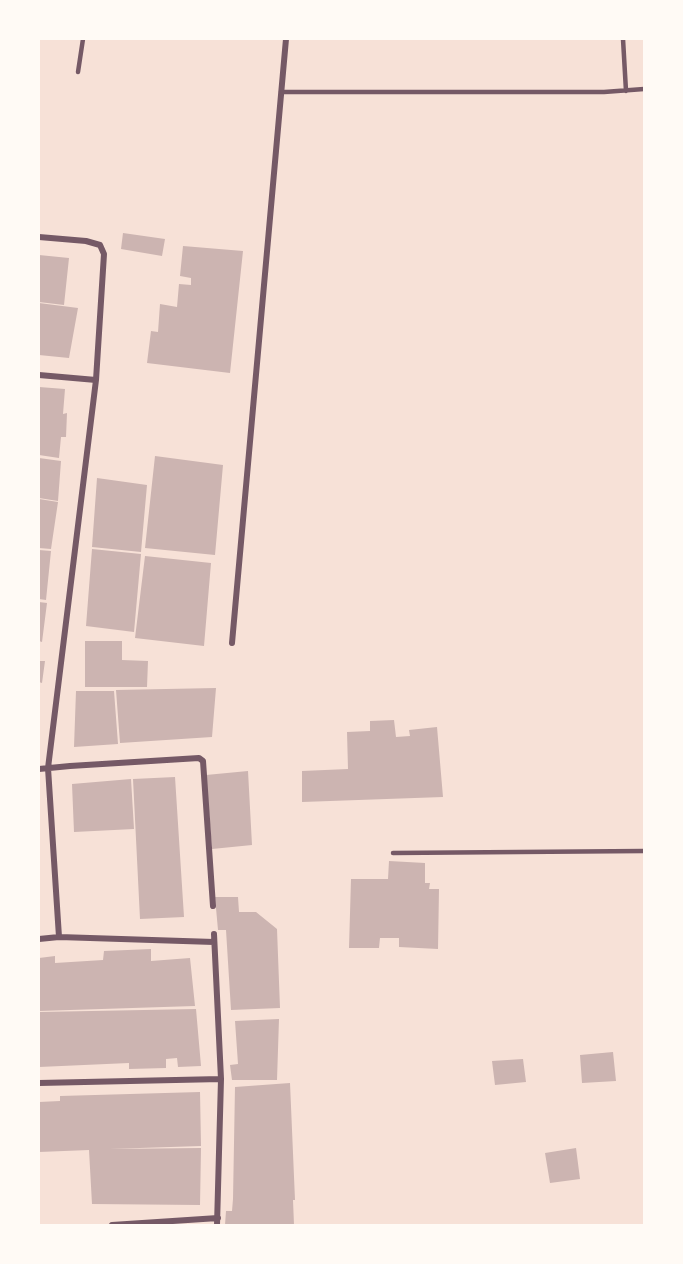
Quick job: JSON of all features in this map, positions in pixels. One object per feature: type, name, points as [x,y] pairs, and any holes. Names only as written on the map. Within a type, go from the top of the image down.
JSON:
[{"type":"street","points":[[232,643],[286,39]]},
{"type":"street","points":[[39,237],[86,241],[100,245],[104,254],[96,380],[48,768],[59,937]]},
{"type":"street","points":[[39,375],[96,380]]},
{"type":"street","points":[[39,769],[199,758],[203,761],[213,906]]},
{"type":"street","points":[[112,1225],[218,1222],[221,1079],[213,934]]},
{"type":"street","points":[[39,939],[59,937],[214,942]]},
{"type":"street","points":[[39,1083],[221,1079]]},
{"type":"lane","points":[[78,72],[83,39]]},
{"type":"lane","points":[[623,39],[626,90]]},
{"type":"lane","points":[[281,92],[604,92],[644,89]]},
{"type":"lane","points":[[393,853],[644,851]]},
{"type":"building","points":[[123,233],[165,239],[162,256],[121,249]]},
{"type":"building","points":[[183,246],[243,251],[230,373],[147,363],[151,331],[158,332],[160,304],[177,307],[179,284],[191,285],[191,278],[180,276]]},
{"type":"building","points":[[39,255],[69,258],[64,305],[39,302]]},
{"type":"building","points":[[39,303],[78,308],[69,358],[39,355]]},
{"type":"building","points":[[39,387],[65,389],[63,414],[67,413],[66,437],[61,437],[59,458],[39,455]]},
{"type":"building","points":[[155,456],[223,465],[215,555],[145,548]]},
{"type":"building","points":[[39,458],[61,461],[58,501],[39,498]]},
{"type":"building","points":[[97,478],[147,485],[141,552],[92,547]]},
{"type":"building","points":[[39,499],[58,502],[51,549],[39,548]]},
{"type":"building","points":[[92,549],[141,554],[134,632],[86,626]]},
{"type":"building","points":[[39,550],[51,551],[46,600],[39,599]]},
{"type":"building","points":[[145,556],[211,563],[204,646],[135,638]]},
{"type":"building","points":[[39,602],[47,603],[42,642],[39,641]]},
{"type":"building","points":[[85,641],[122,641],[122,660],[148,661],[147,687],[85,687]]},
{"type":"building","points":[[39,661],[45,661],[42,683],[39,682]]},
{"type":"building","points":[[216,688],[212,737],[120,743],[116,690]]},
{"type":"building","points":[[76,691],[114,691],[118,744],[74,747]]},
{"type":"building","points":[[394,720],[396,737],[410,736],[409,730],[437,727],[443,797],[302,802],[302,771],[348,769],[347,732],[370,731],[370,721]]},
{"type":"building","points":[[248,771],[252,845],[212,849],[206,775]]},
{"type":"building","points":[[175,777],[184,917],[140,919],[133,779]]},
{"type":"building","points":[[131,779],[134,829],[74,832],[72,784]]},
{"type":"building","points":[[389,861],[425,863],[425,883],[430,883],[429,889],[439,889],[438,949],[399,947],[399,938],[380,938],[379,948],[349,948],[351,879],[388,879]]},
{"type":"building","points":[[215,897],[238,897],[239,912],[256,912],[277,929],[280,1008],[231,1010],[226,930],[218,930]]},
{"type":"building","points":[[151,949],[151,961],[190,958],[195,1006],[39,1011],[39,958],[55,956],[55,963],[103,960],[104,951]]},
{"type":"building","points":[[196,1009],[201,1066],[178,1067],[177,1058],[166,1059],[166,1068],[129,1069],[129,1063],[39,1067],[39,1012]]},
{"type":"building","points":[[279,1019],[277,1080],[232,1080],[230,1065],[238,1064],[235,1021]]},
{"type":"building","points":[[613,1052],[616,1081],[582,1083],[580,1055]]},
{"type":"building","points":[[523,1059],[526,1082],[495,1085],[492,1061]]},
{"type":"building","points":[[290,1083],[294,1225],[225,1225],[226,1211],[232,1211],[233,1199],[235,1087]]},
{"type":"building","points":[[200,1092],[201,1146],[109,1149],[201,1148],[200,1205],[92,1204],[89,1150],[39,1152],[39,1102],[60,1101],[60,1096]]},
{"type":"building","points":[[576,1148],[580,1179],[550,1183],[545,1153]]}]
